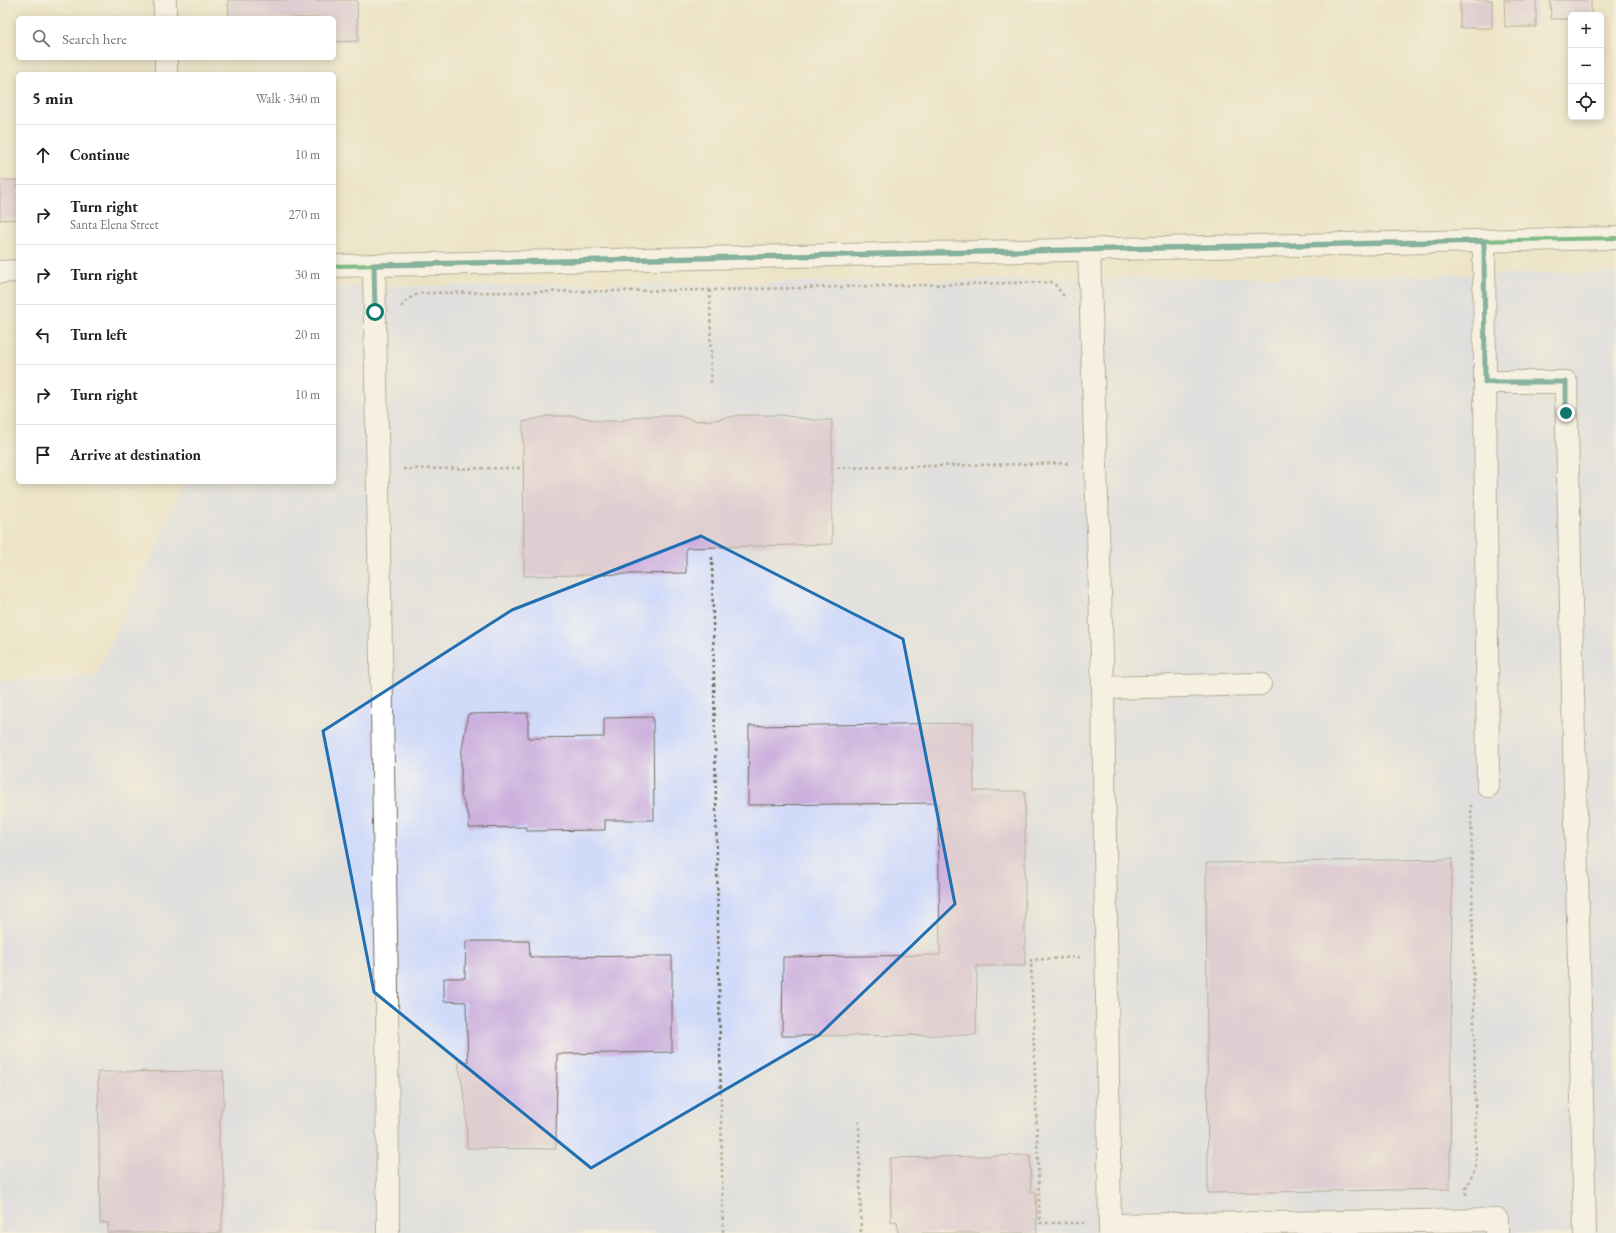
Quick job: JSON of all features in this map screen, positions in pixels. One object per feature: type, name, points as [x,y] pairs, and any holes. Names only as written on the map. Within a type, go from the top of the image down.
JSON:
[{"type":"street","points":[[165,0],[165,16]]},
{"type":"street","points":[[166,60],[166,72]]},
{"type":"street","points":[[336,266],[1616,238]]},
{"type":"street","points":[[1479,792],[1485,382],[1484,241]]},
{"type":"street","points":[[1089,249],[1103,688],[1110,1229],[1497,1220],[1498,1233]]},
{"type":"street","points":[[374,265],[387,982],[388,1233]]},
{"type":"street","points":[[0,272],[16,271]]},
{"type":"street","points":[[1485,382],[1566,382],[1584,1233]]},
{"type":"street","points":[[1103,688],[1260,684]]},
{"type":"path","points":[[408,299],[420,294],[710,290],[1053,282],[1065,297]]},
{"type":"path","points":[[710,290],[711,384]]},
{"type":"path","points":[[837,468],[1076,463]]},
{"type":"path","points":[[401,469],[521,468]]},
{"type":"path","points":[[712,557],[723,1233]]},
{"type":"path","points":[[1465,1220],[1466,1188],[1476,1167],[1479,792]]},
{"type":"path","points":[[1083,957],[1031,960],[1040,1223],[1086,1223]]},
{"type":"path","points":[[859,1121],[861,1233]]},
{"type":"path","points":[[1086,1216],[1086,1229]]},
{"type":"highlighted area","points":[[701,536],[903,639],[955,904],[819,1035],[591,1168],[374,992],[323,731],[512,610]]},
{"type":"shaded area","points":[[1616,273],[1616,1233],[0,1233],[0,681],[96,676],[184,484],[336,484],[336,287]]},
{"type":"building","points":[[228,0],[357,0],[358,41],[336,42],[336,16],[229,16]]},
{"type":"building","points":[[1460,0],[1492,0],[1492,28],[1460,28]]},
{"type":"building","points":[[1504,0],[1536,0],[1536,27],[1505,27]]},
{"type":"building","points":[[1550,0],[1591,0],[1591,12],[1568,12],[1568,19],[1551,19]]},
{"type":"building","points":[[0,180],[16,180],[16,219],[0,220]]},
{"type":"building","points":[[741,415],[780,415],[814,420],[832,420],[832,544],[686,548],[686,573],[524,576],[523,422],[548,416],[573,416],[601,421],[619,421],[642,416],[679,416],[695,421],[714,420]]},
{"type":"building","points":[[528,713],[528,738],[604,737],[604,718],[653,717],[654,820],[605,820],[605,830],[526,831],[526,827],[469,828],[469,817],[461,796],[461,755],[468,714]]},
{"type":"building","points":[[973,723],[974,791],[1025,791],[1025,966],[977,966],[976,1035],[782,1036],[783,957],[940,955],[938,803],[748,805],[749,726]]},
{"type":"building","points":[[1452,859],[1450,1189],[1208,1193],[1206,863]]},
{"type":"building","points":[[466,941],[529,941],[530,957],[672,956],[672,1052],[557,1054],[556,1149],[467,1148],[466,1106],[458,1062],[468,1062],[466,1002],[444,1001],[444,978],[465,978]]},
{"type":"building","points":[[223,1071],[224,1104],[221,1112],[219,1148],[225,1189],[221,1233],[108,1233],[108,1223],[100,1223],[98,1072]]},
{"type":"building","points":[[1030,1155],[1031,1191],[1036,1193],[1037,1233],[898,1233],[897,1221],[891,1222],[890,1158]]},
{"type":"cycle path","points":[[336,266],[1616,238]]},
{"type":"route","points":[[375,312],[374,265],[1484,241],[1485,382],[1566,382],[1566,413]]}]
